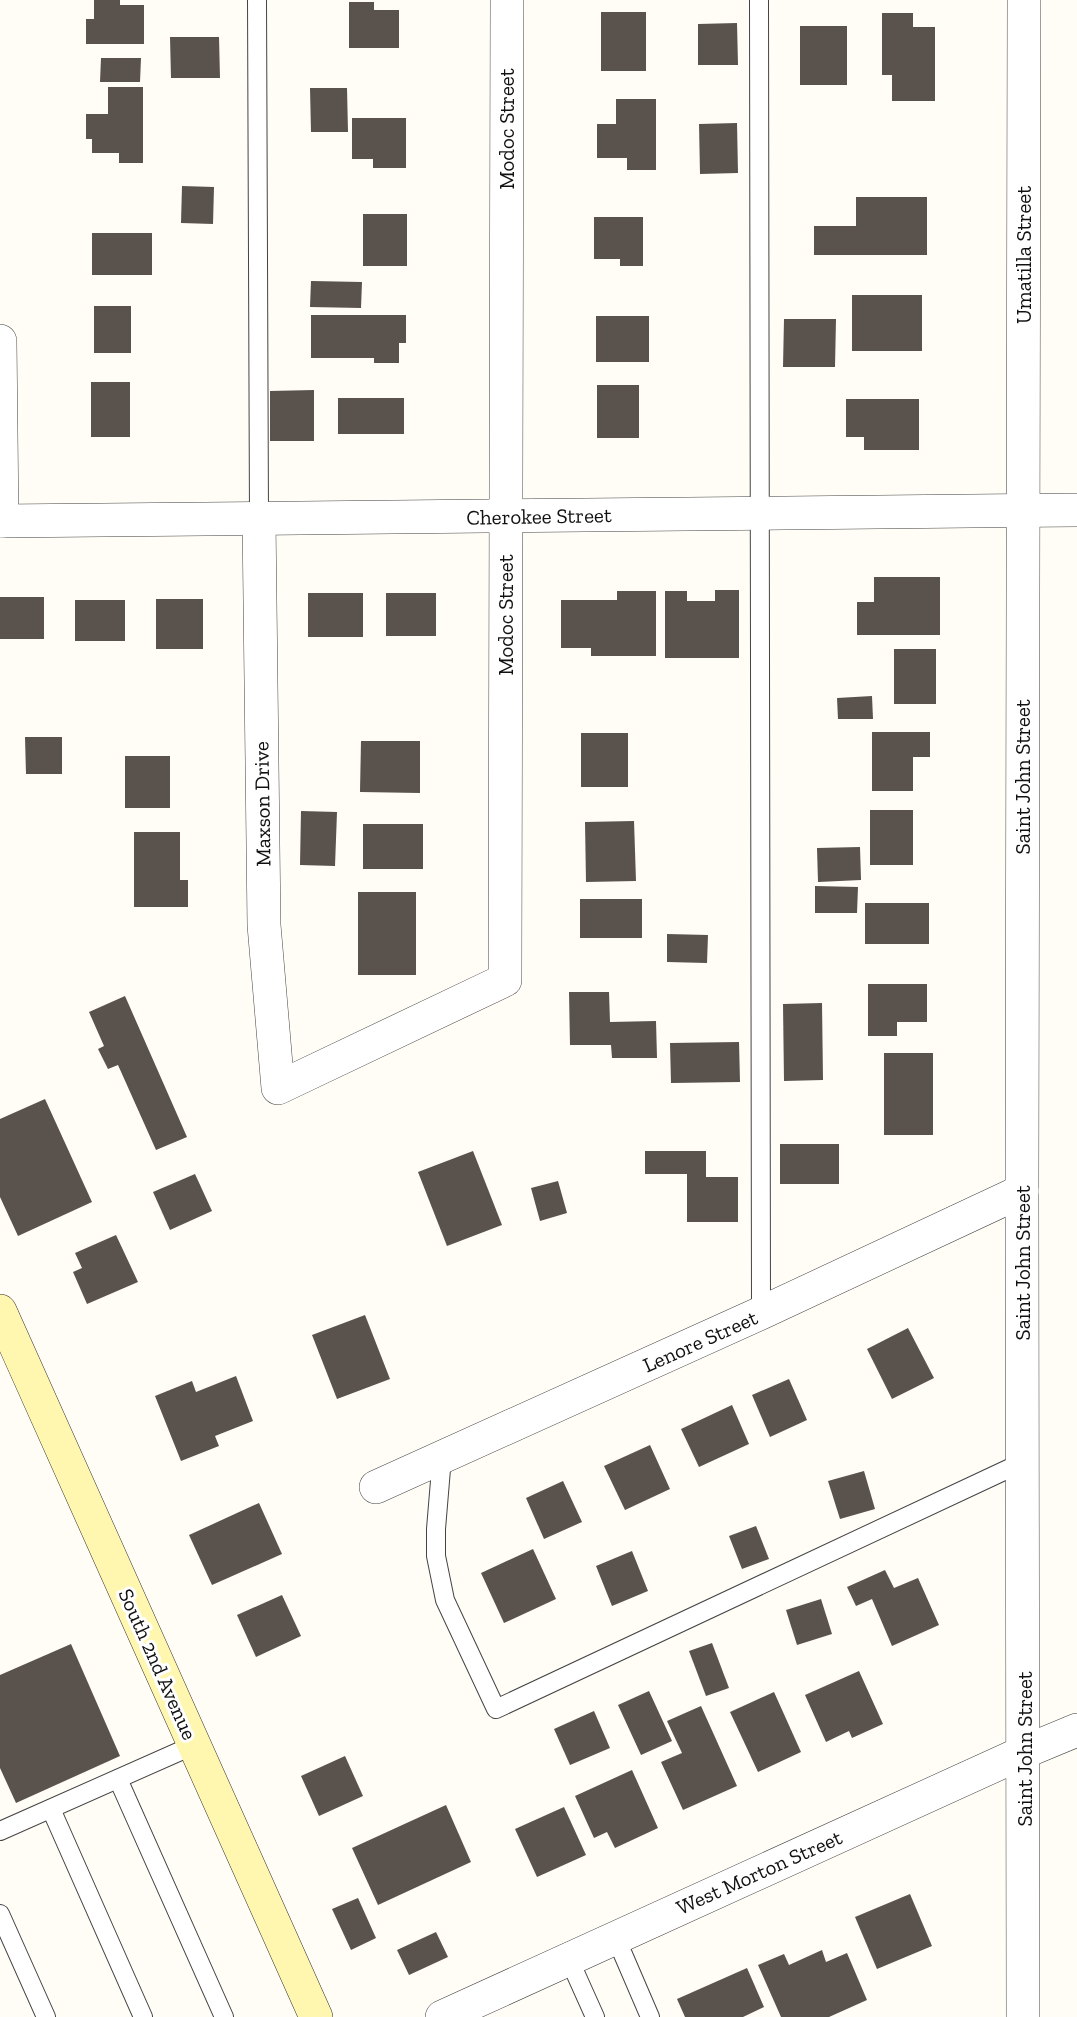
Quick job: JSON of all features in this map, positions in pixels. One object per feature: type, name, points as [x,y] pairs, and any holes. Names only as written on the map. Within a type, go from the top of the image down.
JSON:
[{"type":"main road","name":"South 2nd Avenue","points":[[0,1311],[316,2017]]},
{"type":"street","name":"Modoc Street","points":[[278,1088],[505,980],[507,0]]},
{"type":"street","name":"Umatilla Street","points":[[1023,510],[1024,0]]},
{"type":"street","points":[[0,341],[1,521]]},
{"type":"street","name":"Saint John Street","points":[[1023,510],[1023,2017]]},
{"type":"street","name":"Cherokee Street","points":[[1,521],[1077,510]]},
{"type":"street","name":"Maxson Drive","points":[[259,519],[264,925],[278,1088]]},
{"type":"street","name":"Lenore Street","points":[[376,1487],[1022,1191]]},
{"type":"street","name":"West Morton Street","points":[[442,2017],[1077,1730]]},
{"type":"lane","points":[[257,0],[259,519]]},
{"type":"lane","points":[[759,0],[760,1313]]},
{"type":"lane","points":[[442,1457],[436,1556],[445,1600],[496,1709],[1023,1462]]},
{"type":"lane","points":[[0,1831],[194,1745]]},
{"type":"lane","points":[[118,1779],[225,2017]]},
{"type":"lane","points":[[51,1809],[143,2017]]},
{"type":"lane","points":[[0,1914],[46,2017]]},
{"type":"lane","points":[[616,1938],[650,2017]]},
{"type":"lane","points":[[569,1959],[595,2017]]},
{"type":"building","points":[[94,0],[120,0],[120,5],[144,5],[144,44],[86,44],[86,19],[94,19]]},
{"type":"building","points":[[349,2],[374,2],[374,10],[399,10],[399,48],[349,48]]},
{"type":"building","points":[[601,12],[646,12],[646,71],[601,71]]},
{"type":"building","points":[[882,13],[913,13],[913,27],[935,27],[935,101],[892,101],[892,75],[882,75]]},
{"type":"building","points":[[737,23],[738,65],[698,65],[698,24]]},
{"type":"building","points":[[800,26],[847,26],[847,85],[800,85]]},
{"type":"building","points":[[170,37],[219,37],[220,78],[171,78]]},
{"type":"building","points":[[101,58],[141,58],[140,82],[100,82]]},
{"type":"building","points":[[108,87],[143,87],[143,163],[119,163],[119,153],[92,153],[92,139],[86,139],[86,114],[108,114]]},
{"type":"building","points":[[310,88],[347,88],[348,132],[311,132]]},
{"type":"building","points":[[616,99],[656,99],[656,170],[627,170],[627,158],[597,158],[597,124],[616,124]]},
{"type":"building","points":[[352,118],[406,118],[406,168],[373,168],[373,159],[352,159]]},
{"type":"building","points":[[737,123],[738,173],[700,174],[699,124]]},
{"type":"building","points":[[182,186],[214,187],[213,224],[181,223]]},
{"type":"building","points":[[856,197],[927,197],[927,255],[814,255],[814,226],[856,226]]},
{"type":"building","points":[[363,214],[407,214],[407,266],[363,266]]},
{"type":"building","points":[[594,217],[643,217],[643,266],[620,266],[620,259],[594,259]]},
{"type":"building","points":[[92,233],[152,233],[152,275],[92,275]]},
{"type":"building","points":[[311,281],[362,282],[361,308],[310,307]]},
{"type":"building","points":[[852,295],[922,295],[922,351],[852,351]]},
{"type":"building","points":[[94,306],[131,306],[131,353],[94,353]]},
{"type":"building","points":[[311,315],[406,315],[406,343],[399,343],[399,363],[374,363],[374,358],[311,358]]},
{"type":"building","points":[[596,316],[649,316],[649,362],[596,362]]},
{"type":"building","points":[[784,319],[836,319],[835,367],[783,367]]},
{"type":"building","points":[[91,382],[130,382],[130,437],[91,437]]},
{"type":"building","points":[[597,385],[639,385],[639,438],[597,438]]},
{"type":"building","points":[[314,390],[314,441],[270,441],[270,391]]},
{"type":"building","points":[[338,398],[404,398],[404,434],[338,434]]},
{"type":"building","points":[[846,399],[919,399],[919,450],[864,450],[864,437],[846,437]]},
{"type":"building","points":[[874,577],[940,577],[940,635],[857,635],[857,602],[874,602]]},
{"type":"building","points":[[715,590],[739,590],[739,658],[665,658],[665,591],[687,591],[687,601],[715,601]]},
{"type":"building","points":[[617,591],[656,591],[656,656],[591,656],[591,648],[561,648],[561,600],[617,600]]},
{"type":"building","points":[[308,593],[363,593],[363,637],[308,637]]},
{"type":"building","points":[[386,593],[436,593],[436,636],[386,636]]},
{"type":"building","points":[[0,597],[44,597],[44,639],[0,639]]},
{"type":"building","points":[[156,599],[203,599],[203,649],[156,649]]},
{"type":"building","points":[[75,600],[125,600],[125,641],[75,641]]},
{"type":"building","points":[[894,649],[936,649],[936,704],[894,704]]},
{"type":"building","points":[[872,696],[873,719],[838,719],[837,698]]},
{"type":"building","points":[[872,732],[930,732],[930,757],[913,757],[913,791],[872,791]]},
{"type":"building","points":[[581,733],[628,733],[628,787],[581,787]]},
{"type":"building","points":[[25,737],[62,737],[62,774],[26,774]]},
{"type":"building","points":[[361,741],[420,741],[420,793],[360,792]]},
{"type":"building","points":[[125,756],[170,756],[170,808],[125,808]]},
{"type":"building","points":[[870,810],[913,810],[913,865],[870,865]]},
{"type":"building","points":[[301,811],[337,812],[335,866],[300,865]]},
{"type":"building","points":[[634,821],[636,881],[586,882],[585,822]]},
{"type":"building","points":[[363,824],[423,824],[423,869],[363,869]]},
{"type":"building","points":[[134,832],[180,832],[180,880],[188,880],[188,907],[134,907]]},
{"type":"building","points":[[860,847],[861,880],[818,882],[817,848]]},
{"type":"building","points":[[815,886],[858,887],[857,913],[815,913]]},
{"type":"building","points":[[358,892],[416,892],[416,975],[358,975]]},
{"type":"building","points":[[580,899],[642,899],[642,938],[580,938]]},
{"type":"building","points":[[865,903],[929,903],[929,944],[865,944]]},
{"type":"building","points":[[667,934],[708,935],[707,963],[667,962]]},
{"type":"building","points":[[868,984],[927,984],[927,1022],[897,1022],[897,1036],[868,1036]]},
{"type":"building","points":[[569,992],[609,992],[610,1022],[656,1021],[657,1058],[612,1058],[611,1045],[570,1045]]},
{"type":"building","points":[[125,996],[187,1137],[156,1150],[118,1065],[108,1069],[98,1049],[104,1046],[89,1012]]},
{"type":"building","points":[[822,1003],[823,1080],[784,1081],[783,1004]]},
{"type":"building","points":[[739,1042],[740,1082],[671,1083],[670,1043]]},
{"type":"building","points":[[884,1053],[933,1053],[933,1135],[884,1135]]},
{"type":"building","points":[[45,1099],[92,1202],[18,1236],[0,1197],[0,1119]]},
{"type":"building","points":[[780,1144],[839,1144],[839,1184],[780,1184]]},
{"type":"building","points":[[473,1151],[502,1225],[447,1246],[418,1172]]},
{"type":"building","points":[[645,1151],[706,1151],[706,1177],[738,1177],[738,1222],[687,1222],[687,1174],[645,1174]]},
{"type":"building","points":[[195,1174],[212,1211],[170,1230],[153,1192]]},
{"type":"building","points":[[558,1181],[567,1213],[540,1221],[531,1188]]},
{"type":"building","points":[[116,1235],[138,1282],[87,1304],[73,1272],[82,1268],[75,1253]]},
{"type":"building","points":[[365,1315],[390,1379],[337,1399],[312,1335]]},
{"type":"building","points":[[908,1328],[934,1378],[892,1399],[867,1349]]},
{"type":"building","points":[[236,1376],[253,1421],[215,1436],[219,1446],[181,1461],[155,1396],[192,1381],[196,1392]]},
{"type":"building","points":[[789,1379],[807,1420],[770,1437],[752,1395]]},
{"type":"building","points":[[732,1405],[749,1444],[699,1467],[681,1429]]},
{"type":"building","points":[[650,1445],[670,1489],[625,1510],[604,1466]]},
{"type":"building","points":[[864,1471],[875,1509],[840,1519],[828,1481]]},
{"type":"building","points":[[563,1481],[582,1522],[544,1539],[526,1498]]},
{"type":"building","points":[[259,1503],[282,1554],[212,1585],[189,1535]]},
{"type":"building","points":[[756,1526],[769,1559],[742,1569],[729,1536]]},
{"type":"building","points":[[533,1549],[556,1599],[504,1623],[481,1573]]},
{"type":"building","points":[[632,1551],[648,1591],[612,1606],[596,1566]]},
{"type":"building","points":[[885,1570],[894,1588],[918,1578],[939,1625],[892,1646],[872,1599],[856,1606],[847,1587]]},
{"type":"building","points":[[282,1595],[301,1636],[256,1657],[237,1615]]},
{"type":"building","points":[[821,1599],[832,1634],[797,1645],[786,1610]]},
{"type":"building","points":[[712,1643],[729,1688],[706,1696],[689,1651]]},
{"type":"building","points":[[71,1644],[120,1756],[16,1803],[0,1768],[0,1675]]},
{"type":"building","points":[[859,1671],[883,1724],[852,1738],[849,1731],[826,1742],[805,1695]]},
{"type":"building","points":[[649,1691],[672,1741],[641,1755],[618,1705]]},
{"type":"building","points":[[774,1692],[801,1752],[758,1772],[730,1712]]},
{"type":"building","points":[[701,1706],[737,1786],[683,1810],[661,1762],[682,1753],[667,1721]]},
{"type":"building","points":[[594,1711],[610,1748],[570,1765],[554,1729]]},
{"type":"building","points":[[345,1756],[363,1796],[319,1816],[301,1776]]},
{"type":"building","points":[[632,1770],[658,1828],[615,1848],[607,1832],[594,1838],[575,1796]]},
{"type":"building","points":[[446,1805],[471,1862],[378,1905],[352,1848]]},
{"type":"building","points":[[564,1807],[586,1855],[537,1877],[515,1829]]},
{"type":"building","points":[[910,1894],[932,1946],[877,1969],[855,1917]]},
{"type":"building","points":[[358,1898],[376,1938],[351,1950],[332,1909]]},
{"type":"building","points":[[436,1932],[448,1957],[409,1975],[397,1950]]},
{"type":"building","points":[[822,1950],[826,1962],[847,1953],[867,2000],[829,2017],[781,2017],[758,1965],[784,1954],[789,1965]]},
{"type":"building","points":[[747,1968],[764,2007],[743,2017],[685,2017],[677,1999]]}]
